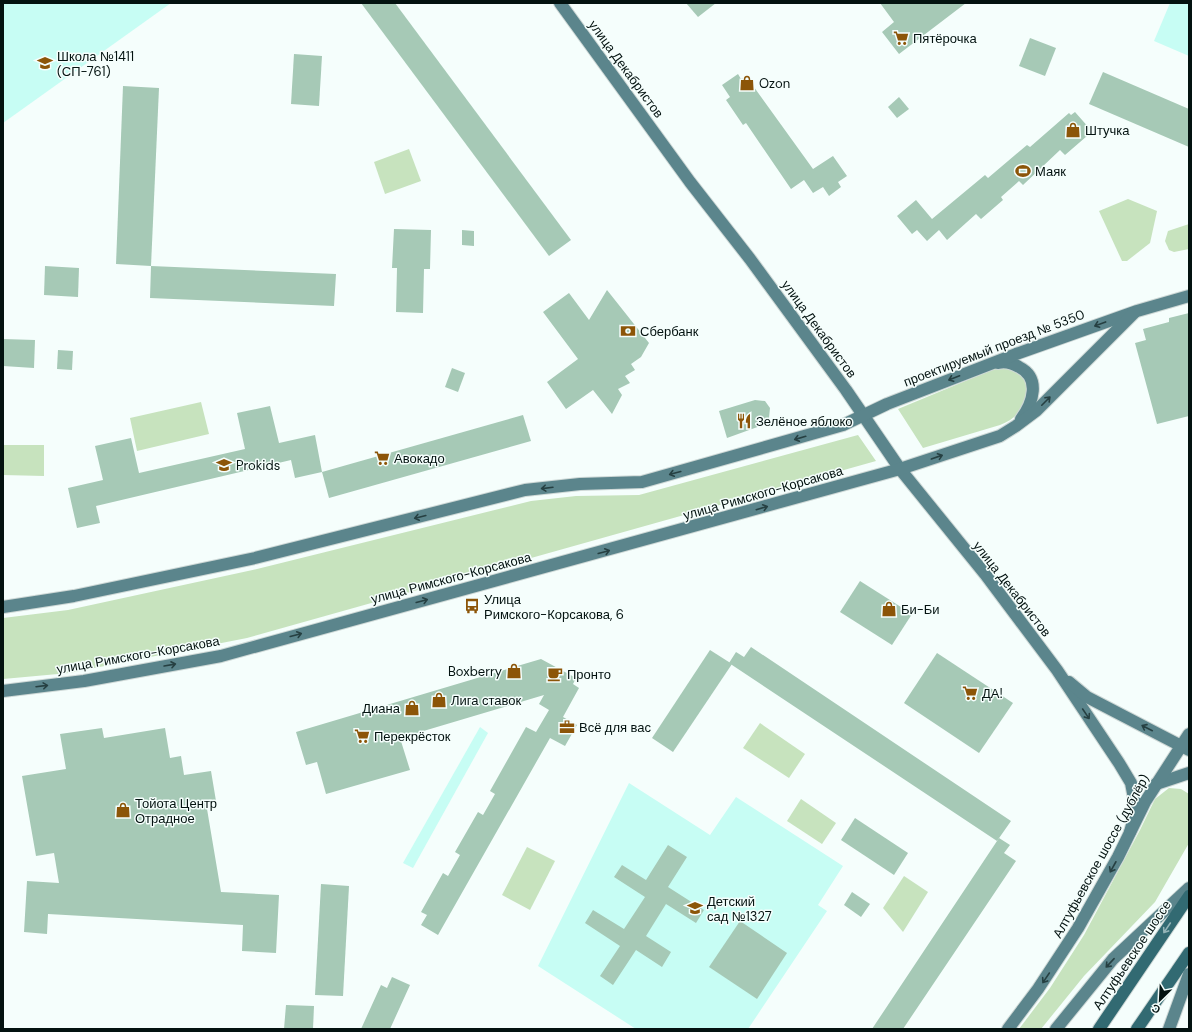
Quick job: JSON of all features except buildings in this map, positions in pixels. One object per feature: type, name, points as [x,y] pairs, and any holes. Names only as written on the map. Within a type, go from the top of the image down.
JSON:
[{"type":"main road","name":"Алтуфьевское шоссе","points":[[1099,1029],[1189,896]]},
{"type":"main road","points":[[1137,1029],[1189,953]]},
{"type":"street","name":"улица Декабристов","points":[[560,3],[690,182],[750,259],[900,470],[985,574],[1057,670],[1119,763],[1130,784],[1135,804],[1135,814],[1130,832]]},
{"type":"street","name":"проектируемый проезд № 5350","points":[[863,416],[887,404],[990,364],[1136,311],[1189,296]]},
{"type":"street","name":"проектируемый проезд № 5350","points":[[900,470],[1000,436],[1016,426],[1036,411],[1136,311]]},
{"type":"street","points":[[990,364],[1004,362],[1015,364],[1025,370],[1031,378],[1033,387],[1032,399],[1027,411],[1016,426]]},
{"type":"street","points":[[3,607],[74,596],[255,558],[525,490],[580,484],[642,482],[843,425],[863,416]]},
{"type":"street","name":"улица Римского-Корсакова","points":[[3,691],[84,681],[221,656],[900,470]]},
{"type":"street","name":"улица Декабристов","points":[[1057,670],[1087,697],[1185,747]]},
{"type":"street","name":"Алтуфьевское шоссе (дублёр)","points":[[1008,1029],[1038,989],[1093,904],[1156,784],[1185,747],[1189,734]]},
{"type":"street","points":[[1156,784],[1189,773]]},
{"type":"street","points":[[1056,1029],[1114,959],[1189,888]]},
{"type":"street","points":[[1169,1029],[1189,974]]},
{"type":"shaded area","name":"Школа №1411 (СП-761)","points":[[3,3],[171,3],[3,123]]},
{"type":"shaded area","points":[[1170,3],[1189,3],[1189,56],[1154,41]]},
{"type":"shaded area","points":[[409,149],[421,181],[385,194],[374,162]]},
{"type":"shaded area","points":[[1128,199],[1157,211],[1150,243],[1127,261],[1122,261],[1099,211]]},
{"type":"shaded area","points":[[1189,224],[1189,249],[1174,252],[1169,250],[1165,241],[1168,231]]},
{"type":"shaded area","points":[[999,367],[1005,367],[1016,371],[1024,377],[1027,387],[1026,402],[1019,412],[1010,420],[1000,425],[923,448],[898,409]]},
{"type":"shaded area","points":[[201,402],[209,434],[137,451],[130,418]]},
{"type":"shaded area","points":[[858,435],[876,461],[247,638],[69,673],[3,679],[3,618],[68,610],[257,569],[531,501],[576,496],[639,495]]},
{"type":"shaded area","points":[[3,445],[44,445],[44,476],[3,475]]},
{"type":"shaded area","points":[[760,723],[805,754],[789,778],[743,748]]},
{"type":"shaded area","points":[[480,727],[488,733],[413,868],[403,863]]},
{"type":"shaded area","name":"Детский сад №1327","points":[[629,783],[710,835],[736,797],[843,866],[818,905],[827,911],[748,1029],[636,1029],[538,966]]},
{"type":"shaded area","points":[[1169,788],[1181,789],[1189,794],[1189,843],[1155,902],[1084,976],[1041,1029],[1019,1029],[1050,988],[1084,935],[1155,799]]},
{"type":"shaded area","points":[[801,799],[836,823],[822,844],[787,821]]},
{"type":"shaded area","points":[[527,847],[555,861],[530,910],[502,895]]},
{"type":"shaded area","points":[[904,876],[928,892],[903,932],[883,908]]},
{"type":"place","name":"Пятёрочка","points":[[901,38]]},
{"type":"place","name":"Школа №1411 (СП-761)","points":[[45,63]]},
{"type":"place","name":"Ozon","points":[[747,83]]},
{"type":"place","name":"Штучка","points":[[1073,130]]},
{"type":"place","name":"Маяк","points":[[1023,171]]},
{"type":"place","name":"Сбербанк","points":[[628,331]]},
{"type":"place","name":"Зелёное яблоко","points":[[744,421]]},
{"type":"place","name":"Авокадо","points":[[382,458]]},
{"type":"place","name":"Prokids","points":[[224,465]]},
{"type":"place","name":"Улица Римского-Корсакова, 6","points":[[472,606]]},
{"type":"place","name":"Би-Би","points":[[889,609]]},
{"type":"place","name":"Boxberry","points":[[514,671]]},
{"type":"place","name":"Пронто","points":[[555,674]]},
{"type":"place","name":"ДА!","points":[[970,693]]},
{"type":"place","name":"Лига ставок","points":[[439,700]]},
{"type":"place","name":"Диана","points":[[412,708]]},
{"type":"place","name":"Всё для вас","points":[[567,727]]},
{"type":"place","name":"Перекрёсток","points":[[362,736]]},
{"type":"place","name":"Тойота Центр Отрадное","points":[[123,810]]},
{"type":"place","name":"Детский сад №1327","points":[[695,908]]}]
